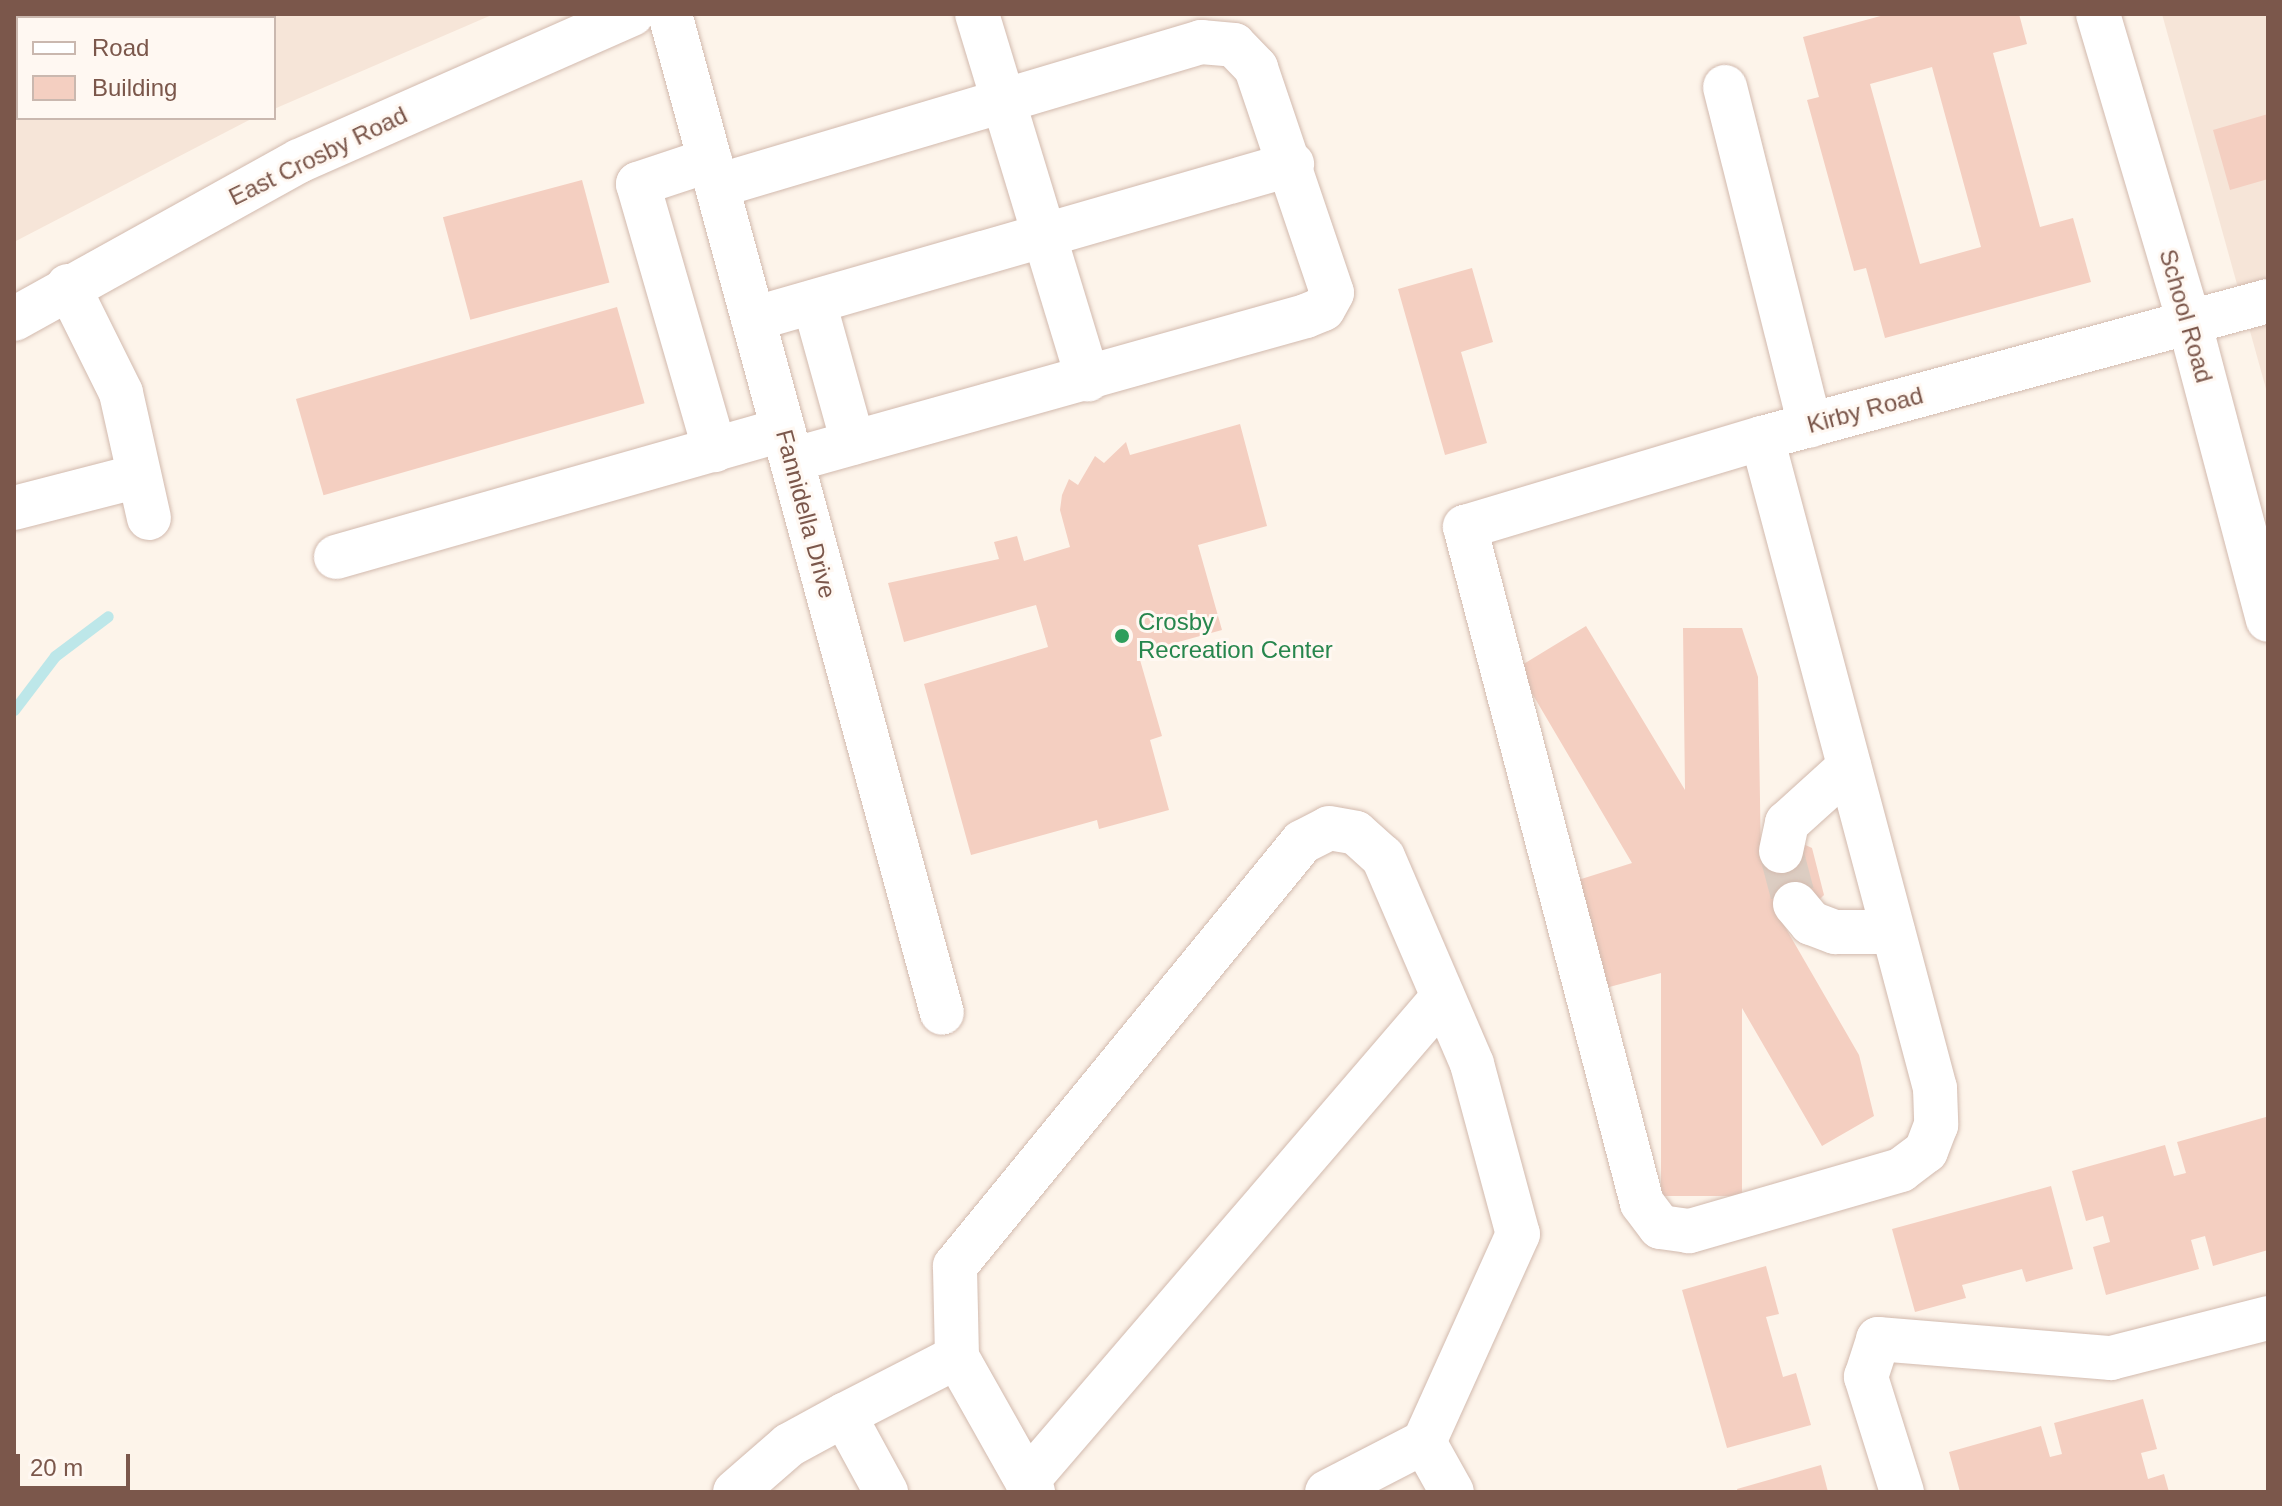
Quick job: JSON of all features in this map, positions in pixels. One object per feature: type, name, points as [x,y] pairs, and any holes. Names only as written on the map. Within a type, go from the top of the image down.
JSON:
[{"type":"street","name":"East Crosby Road","points":[[14,319],[68,286],[299,161],[632,14]]},
{"type":"street","name":"Fannidella Drive","points":[[670,14],[942,1013]]},
{"type":"street","points":[[977,14],[1088,379]]},
{"type":"street","name":"School Road","points":[[2098,14],[2189,321],[2267,616]]},
{"type":"street","points":[[336,557],[715,450],[853,443],[1088,379],[1323,309],[1332,293],[1292,164],[1256,68],[1234,45],[1201,42],[1002,103],[713,173],[638,184],[715,450]]},
{"type":"street","points":[[1725,87],[1810,425]]},
{"type":"street","points":[[753,319],[1292,164]]},
{"type":"street","points":[[68,286],[121,393],[149,518]]},
{"type":"street","name":"Kirby Road","points":[[1893,932],[1935,1088],[1936,1125],[1926,1151],[1901,1170],[1689,1231],[1660,1227],[1642,1203],[1628,1160],[1465,527],[1762,438],[2268,301]]},
{"type":"street","points":[[814,302],[853,443]]},
{"type":"street","points":[[1762,438],[1893,932],[1835,932],[1811,923],[1795,904]]},
{"type":"street","points":[[14,508],[139,476]]},
{"type":"street","points":[[1781,851],[1787,823],[1849,767]]},
{"type":"street","points":[[1327,1492],[1424,1442],[1518,1234],[1472,1064],[1383,857],[1356,833],[1329,828],[1302,842],[955,1266],[957,1357],[1030,1487],[1443,997]]},
{"type":"street","points":[[1902,1492],[1866,1377],[1878,1339],[2111,1358],[2268,1318]]},
{"type":"street","points":[[744,1489],[789,1445],[957,1357]]},
{"type":"street","points":[[844,1415],[886,1492]]},
{"type":"street","points":[[1424,1442],[1452,1492]]},
{"type":"shaded area","points":[[14,14],[494,14],[276,108],[276,16],[16,16],[16,120],[249,120],[14,242]]},
{"type":"shaded area","points":[[2162,14],[2268,14],[2268,396]]},
{"type":"building","points":[[1888,14],[2019,14],[2027,44],[1993,53],[2040,227],[2073,218],[2091,282],[1885,338],[1866,268],[1854,271],[1807,100],[1819,97],[1803,37]],"holes":[[[1932,67],[1981,247],[1920,264],[1870,84]]]},
{"type":"building","points":[[2268,114],[2268,179],[2230,190],[2213,130]]},
{"type":"building","points":[[582,180],[609,282],[470,320],[443,217]]},
{"type":"building","points":[[1472,268],[1493,342],[1461,352],[1487,443],[1445,455],[1398,289]]},
{"type":"building","points":[[617,307],[645,403],[324,495],[296,399]]},
{"type":"building","name":"Crosby Recreation Center","points":[[1240,424],[1267,526],[1198,545],[1222,630],[1138,653],[1162,736],[1150,740],[1169,810],[1099,829],[1097,820],[971,855],[924,684],[1048,647],[1036,605],[904,642],[888,583],[999,559],[994,542],[1017,536],[1024,561],[1070,547],[1060,510],[1062,495],[1069,479],[1078,485],[1095,456],[1104,463],[1126,442],[1130,455]]},
{"type":"building","points":[[1586,626],[1685,790],[1683,628],[1742,628],[1758,677],[1761,861],[1801,843],[1812,848],[1824,895],[1816,903],[1773,906],[1859,1055],[1874,1116],[1822,1146],[1742,1008],[1742,1196],[1661,1196],[1661,973],[1602,989],[1575,881],[1632,863],[1517,668]]},
{"type":"building","points":[[2266,1117],[2268,1250],[2213,1266],[2205,1236],[2191,1240],[2199,1269],[2106,1295],[2093,1247],[2110,1242],[2103,1216],[2086,1221],[2072,1171],[2165,1145],[2174,1176],[2186,1173],[2177,1142]]},
{"type":"building","points":[[2051,1186],[2073,1269],[2026,1282],[2022,1269],[1962,1285],[1966,1298],[1915,1312],[1892,1229]]},
{"type":"building","points":[[1766,1266],[1779,1314],[1766,1317],[1783,1377],[1796,1373],[1811,1425],[1727,1448],[1682,1290]]},
{"type":"building","points":[[2143,1399],[2157,1449],[2141,1453],[2148,1479],[2164,1474],[2169,1492],[1960,1492],[1949,1452],[2041,1426],[2050,1457],[2062,1454],[2054,1423]]},
{"type":"building","points":[[1821,1465],[1828,1492],[1738,1492],[1737,1489]]},
{"type":"waterway","points":[[14,710],[55,656],[108,616]]},
{"type":"tunnel","points":[[1781,851],[1795,904]]},
{"type":"place","name":"Crosby Recreation Center","points":[[1122,636]]}]
